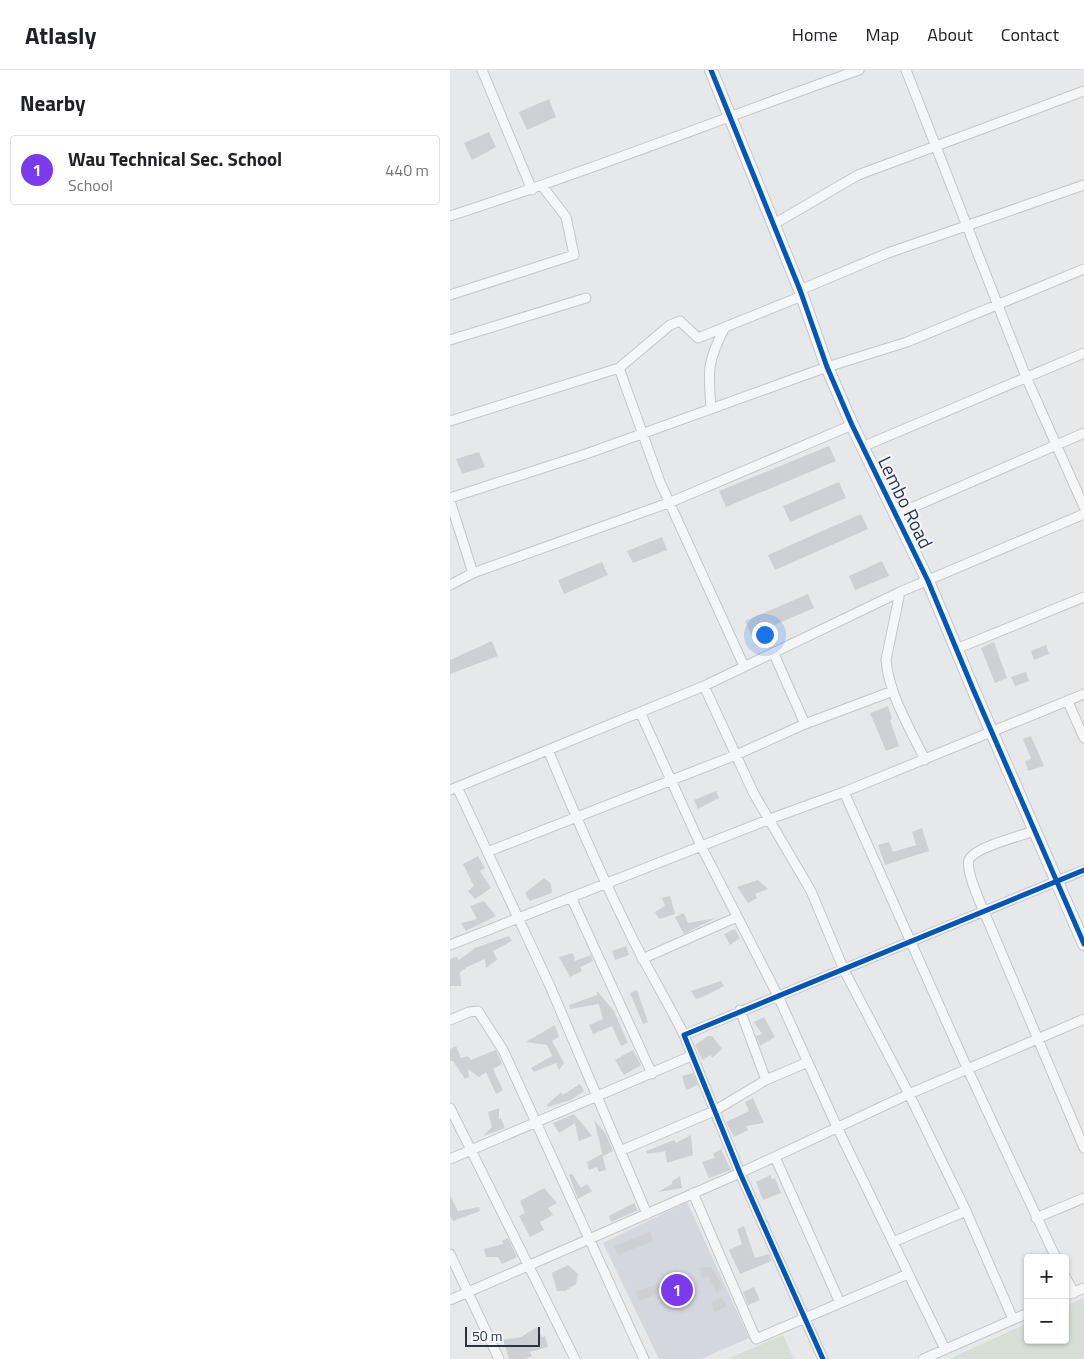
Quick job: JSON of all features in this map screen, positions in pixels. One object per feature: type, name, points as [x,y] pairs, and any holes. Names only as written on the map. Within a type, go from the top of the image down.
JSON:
[{"type":"street","points":[[482,70],[532,190]]},
{"type":"street","name":"Lembo Road","points":[[711,70],[801,293],[827,367],[862,447],[928,581],[956,650],[1084,944]]},
{"type":"street","points":[[450,216],[543,187],[729,116],[859,70]]},
{"type":"street","points":[[906,70],[1026,377],[1058,444],[1084,507]]},
{"type":"street","points":[[774,224],[846,180],[935,145],[1084,91]]},
{"type":"street","points":[[450,421],[619,368],[670,325],[680,321],[698,338],[888,253],[967,224],[1084,185]]},
{"type":"street","points":[[450,295],[574,255],[566,217],[543,187]]},
{"type":"street","points":[[473,573],[450,500],[586,454],[827,367],[907,342],[1084,270]]},
{"type":"street","points":[[450,340],[586,298]]},
{"type":"street","points":[[711,408],[708,371],[714,349],[725,327]]},
{"type":"street","points":[[862,447],[1084,353]]},
{"type":"street","points":[[619,368],[644,433],[655,468],[744,666]]},
{"type":"street","points":[[450,585],[473,573],[671,502],[852,425]]},
{"type":"street","points":[[895,515],[1084,433]]},
{"type":"street","points":[[647,1214],[520,919],[453,788],[704,686],[900,592],[1084,514]]},
{"type":"street","points":[[900,592],[886,660],[893,691],[925,760]]},
{"type":"street","points":[[956,650],[1084,597]]},
{"type":"street","points":[[774,654],[805,724]]},
{"type":"street","points":[[704,686],[754,794],[811,890],[844,970],[909,1094],[966,1211],[1013,1319]]},
{"type":"street","points":[[487,852],[736,755],[805,724],[893,691]]},
{"type":"street","points":[[450,944],[520,919],[606,883],[844,792],[1084,694]]},
{"type":"street","points":[[1068,702],[1084,738]]},
{"type":"street","points":[[640,712],[701,846],[778,996],[837,1127],[945,1349]]},
{"type":"street","points":[[548,750],[576,818],[642,959],[666,997],[684,1035],[740,1173],[823,1359]]},
{"type":"street","points":[[844,792],[968,1070],[1054,1254]]},
{"type":"street","points":[[1034,831],[980,850],[972,855],[968,868],[984,912],[1084,1148]]},
{"type":"street","points":[[684,1035],[740,1010],[844,970],[1084,870]]},
{"type":"street","points":[[571,897],[652,1074]]},
{"type":"street","points":[[642,959],[737,917]]},
{"type":"street","points":[[740,1010],[766,1080]]},
{"type":"street","points":[[450,1020],[469,1012],[478,1011],[482,1014],[503,1050],[644,1359]]},
{"type":"street","points":[[450,1300],[776,1157],[909,1094],[1084,1019]]},
{"type":"street","points":[[450,1159],[691,1056]]},
{"type":"street","points":[[620,1151],[714,1111],[766,1080],[808,1062]]},
{"type":"street","points":[[450,1108],[575,1359]]},
{"type":"street","points":[[776,1157],[840,1303]]},
{"type":"street","points":[[693,1193],[756,1339],[908,1274]]},
{"type":"street","points":[[1036,1218],[1084,1198]]},
{"type":"street","points":[[893,1242],[966,1211]]},
{"type":"street","points":[[450,1254],[499,1359]]},
{"type":"street","points":[[1069,1295],[1084,1288]]},
{"type":"street","points":[[923,1359],[1024,1315]]},
{"type":"shaded area","points":[[687,1202],[749,1338],[701,1359],[659,1359],[603,1243]]},
{"type":"shaded area","points":[[1084,1298],[1084,1359],[949,1359],[1024,1325],[1024,1344],[1069,1344],[1069,1304]]},
{"type":"shaded area","points":[[783,1335],[794,1359],[727,1359]]},
{"type":"building","points":[[549,99],[556,117],[527,130],[519,112]]},
{"type":"building","points":[[489,132],[496,147],[472,160],[464,143]]},
{"type":"building","points":[[829,446],[836,461],[726,507],[719,491]]},
{"type":"building","points":[[479,452],[485,467],[462,474],[456,459]]},
{"type":"building","points":[[839,482],[846,498],[790,522],[783,506]]},
{"type":"building","points":[[861,514],[868,529],[775,570],[768,555]]},
{"type":"building","points":[[662,537],[667,550],[633,563],[627,551]]},
{"type":"building","points":[[882,561],[889,576],[855,590],[849,576]]},
{"type":"building","points":[[602,562],[608,575],[564,594],[558,580]]},
{"type":"building","points":[[808,594],[814,608],[751,635],[745,621]]},
{"type":"building","points":[[492,641],[498,656],[450,674],[450,660]]},
{"type":"building","points":[[994,642],[1007,678],[995,683],[981,648]]},
{"type":"building","points":[[1046,645],[1049,654],[1034,660],[1031,651]]},
{"type":"building","points":[[1026,672],[1029,681],[1015,686],[1011,677]]},
{"type":"building","points":[[888,706],[892,719],[890,720],[899,746],[886,751],[870,713]]},
{"type":"building","points":[[1031,736],[1044,766],[1028,771],[1025,761],[1031,759],[1023,739]]},
{"type":"building","points":[[716,791],[719,798],[698,809],[694,800]]},
{"type":"building","points":[[922,828],[929,851],[885,865],[878,845],[889,842],[893,852],[916,845],[912,832]]},
{"type":"building","points":[[478,856],[485,868],[480,871],[491,888],[475,899],[468,891],[474,886],[463,864]]},
{"type":"building","points":[[544,878],[551,884],[552,893],[530,901],[525,893]]},
{"type":"building","points":[[758,880],[768,889],[755,894],[757,898],[748,903],[737,887]]},
{"type":"building","points":[[670,896],[675,914],[659,919],[655,912],[665,906],[662,898]]},
{"type":"building","points":[[484,901],[496,916],[466,931],[461,923],[477,919],[470,906]]},
{"type":"building","points":[[684,913],[688,923],[716,918],[684,934],[675,917]]},
{"type":"building","points":[[735,929],[740,938],[730,945],[724,934]]},
{"type":"building","points":[[509,936],[512,941],[493,951],[497,960],[486,968],[485,959],[469,966],[460,972],[461,986],[450,986],[450,959],[457,957],[459,960],[475,948]]},
{"type":"building","points":[[626,946],[629,955],[615,960],[612,951]]},
{"type":"building","points":[[573,953],[575,961],[591,955],[593,961],[580,967],[582,971],[570,977],[559,957]]},
{"type":"building","points":[[721,981],[724,986],[696,999],[691,991]]},
{"type":"building","points":[[637,990],[648,1022],[643,1024],[630,993]]},
{"type":"building","points":[[597,991],[614,1011],[628,1043],[621,1046],[612,1026],[593,1034],[589,1025],[603,1019],[599,1004],[570,1009],[569,1005],[597,995]]},
{"type":"building","points":[[764,1017],[775,1037],[760,1046],[756,1036],[762,1034],[754,1022]]},
{"type":"building","points":[[555,1025],[559,1037],[552,1041],[564,1063],[559,1070],[556,1063],[534,1072],[531,1068],[552,1056],[547,1045],[526,1042]]},
{"type":"building","points":[[708,1036],[712,1036],[722,1049],[712,1058],[711,1055],[702,1060],[695,1045]]},
{"type":"building","points":[[456,1046],[461,1058],[468,1056],[471,1060],[496,1050],[502,1064],[493,1069],[503,1090],[496,1094],[486,1072],[479,1077],[468,1069],[469,1077],[465,1079],[453,1061],[450,1061],[450,1049]]},
{"type":"building","points":[[633,1050],[641,1065],[624,1075],[615,1060]]},
{"type":"building","points":[[693,1073],[698,1085],[686,1090],[682,1076]]},
{"type":"building","points":[[580,1084],[584,1091],[571,1100],[548,1107],[547,1105],[561,1092],[563,1095]]},
{"type":"building","points":[[753,1098],[764,1123],[746,1126],[748,1130],[734,1137],[726,1122],[749,1111],[745,1102]]},
{"type":"building","points":[[499,1108],[499,1119],[501,1118],[505,1128],[483,1136],[492,1127],[488,1112]]},
{"type":"building","points":[[574,1114],[592,1136],[579,1141],[575,1123],[559,1133],[553,1123]]},
{"type":"building","points":[[594,1120],[606,1134],[613,1151],[603,1156]]},
{"type":"building","points":[[691,1135],[693,1155],[667,1163],[665,1151],[647,1154],[646,1151],[674,1140],[676,1143]]},
{"type":"building","points":[[721,1149],[731,1170],[709,1178],[702,1162],[715,1158],[713,1154]]},
{"type":"building","points":[[602,1154],[606,1170],[599,1172],[597,1167],[589,1170],[587,1162]]},
{"type":"building","points":[[572,1174],[581,1188],[587,1184],[592,1191],[578,1199],[569,1175]]},
{"type":"building","points":[[771,1175],[772,1179],[775,1178],[781,1193],[763,1200],[756,1182]]},
{"type":"building","points":[[680,1176],[682,1188],[658,1192],[672,1184],[672,1181]]},
{"type":"building","points":[[544,1188],[557,1203],[548,1208],[553,1215],[540,1222],[544,1230],[530,1237],[519,1216],[525,1213],[520,1201]]},
{"type":"building","points":[[450,1195],[458,1211],[479,1207],[480,1211],[453,1221],[450,1216]]},
{"type":"building","points":[[634,1203],[638,1210],[611,1222],[609,1216]]},
{"type":"building","points":[[744,1226],[755,1258],[769,1254],[772,1261],[740,1274],[729,1250],[742,1244],[737,1229]]},
{"type":"building","points":[[650,1232],[653,1241],[618,1255],[614,1246]]},
{"type":"building","points":[[508,1238],[517,1257],[502,1264],[498,1257],[486,1257],[484,1249],[503,1244],[502,1241]]},
{"type":"building","points":[[568,1265],[578,1274],[576,1284],[565,1291],[557,1291],[552,1273]]},
{"type":"building","points":[[711,1267],[724,1288],[717,1293],[708,1276],[703,1278],[699,1268]]},
{"type":"building","points":[[666,1281],[669,1290],[639,1301],[635,1292]]},
{"type":"building","points":[[754,1287],[760,1300],[748,1305],[743,1292]]},
{"type":"building","points":[[722,1297],[727,1306],[715,1312],[711,1303]]},
{"type":"building","points":[[537,1327],[542,1337],[545,1336],[548,1347],[530,1352],[532,1356],[524,1359],[509,1359],[503,1340],[521,1337]]},
{"type":"cycle path","points":[[711,70],[800,290],[827,367],[852,425],[928,581],[1084,944]]},
{"type":"cycle path","points":[[823,1359],[740,1173],[684,1035],[1084,870]]},
{"type":"place","name":"Wau Technical Sec. School","points":[[677,1290]]}]
